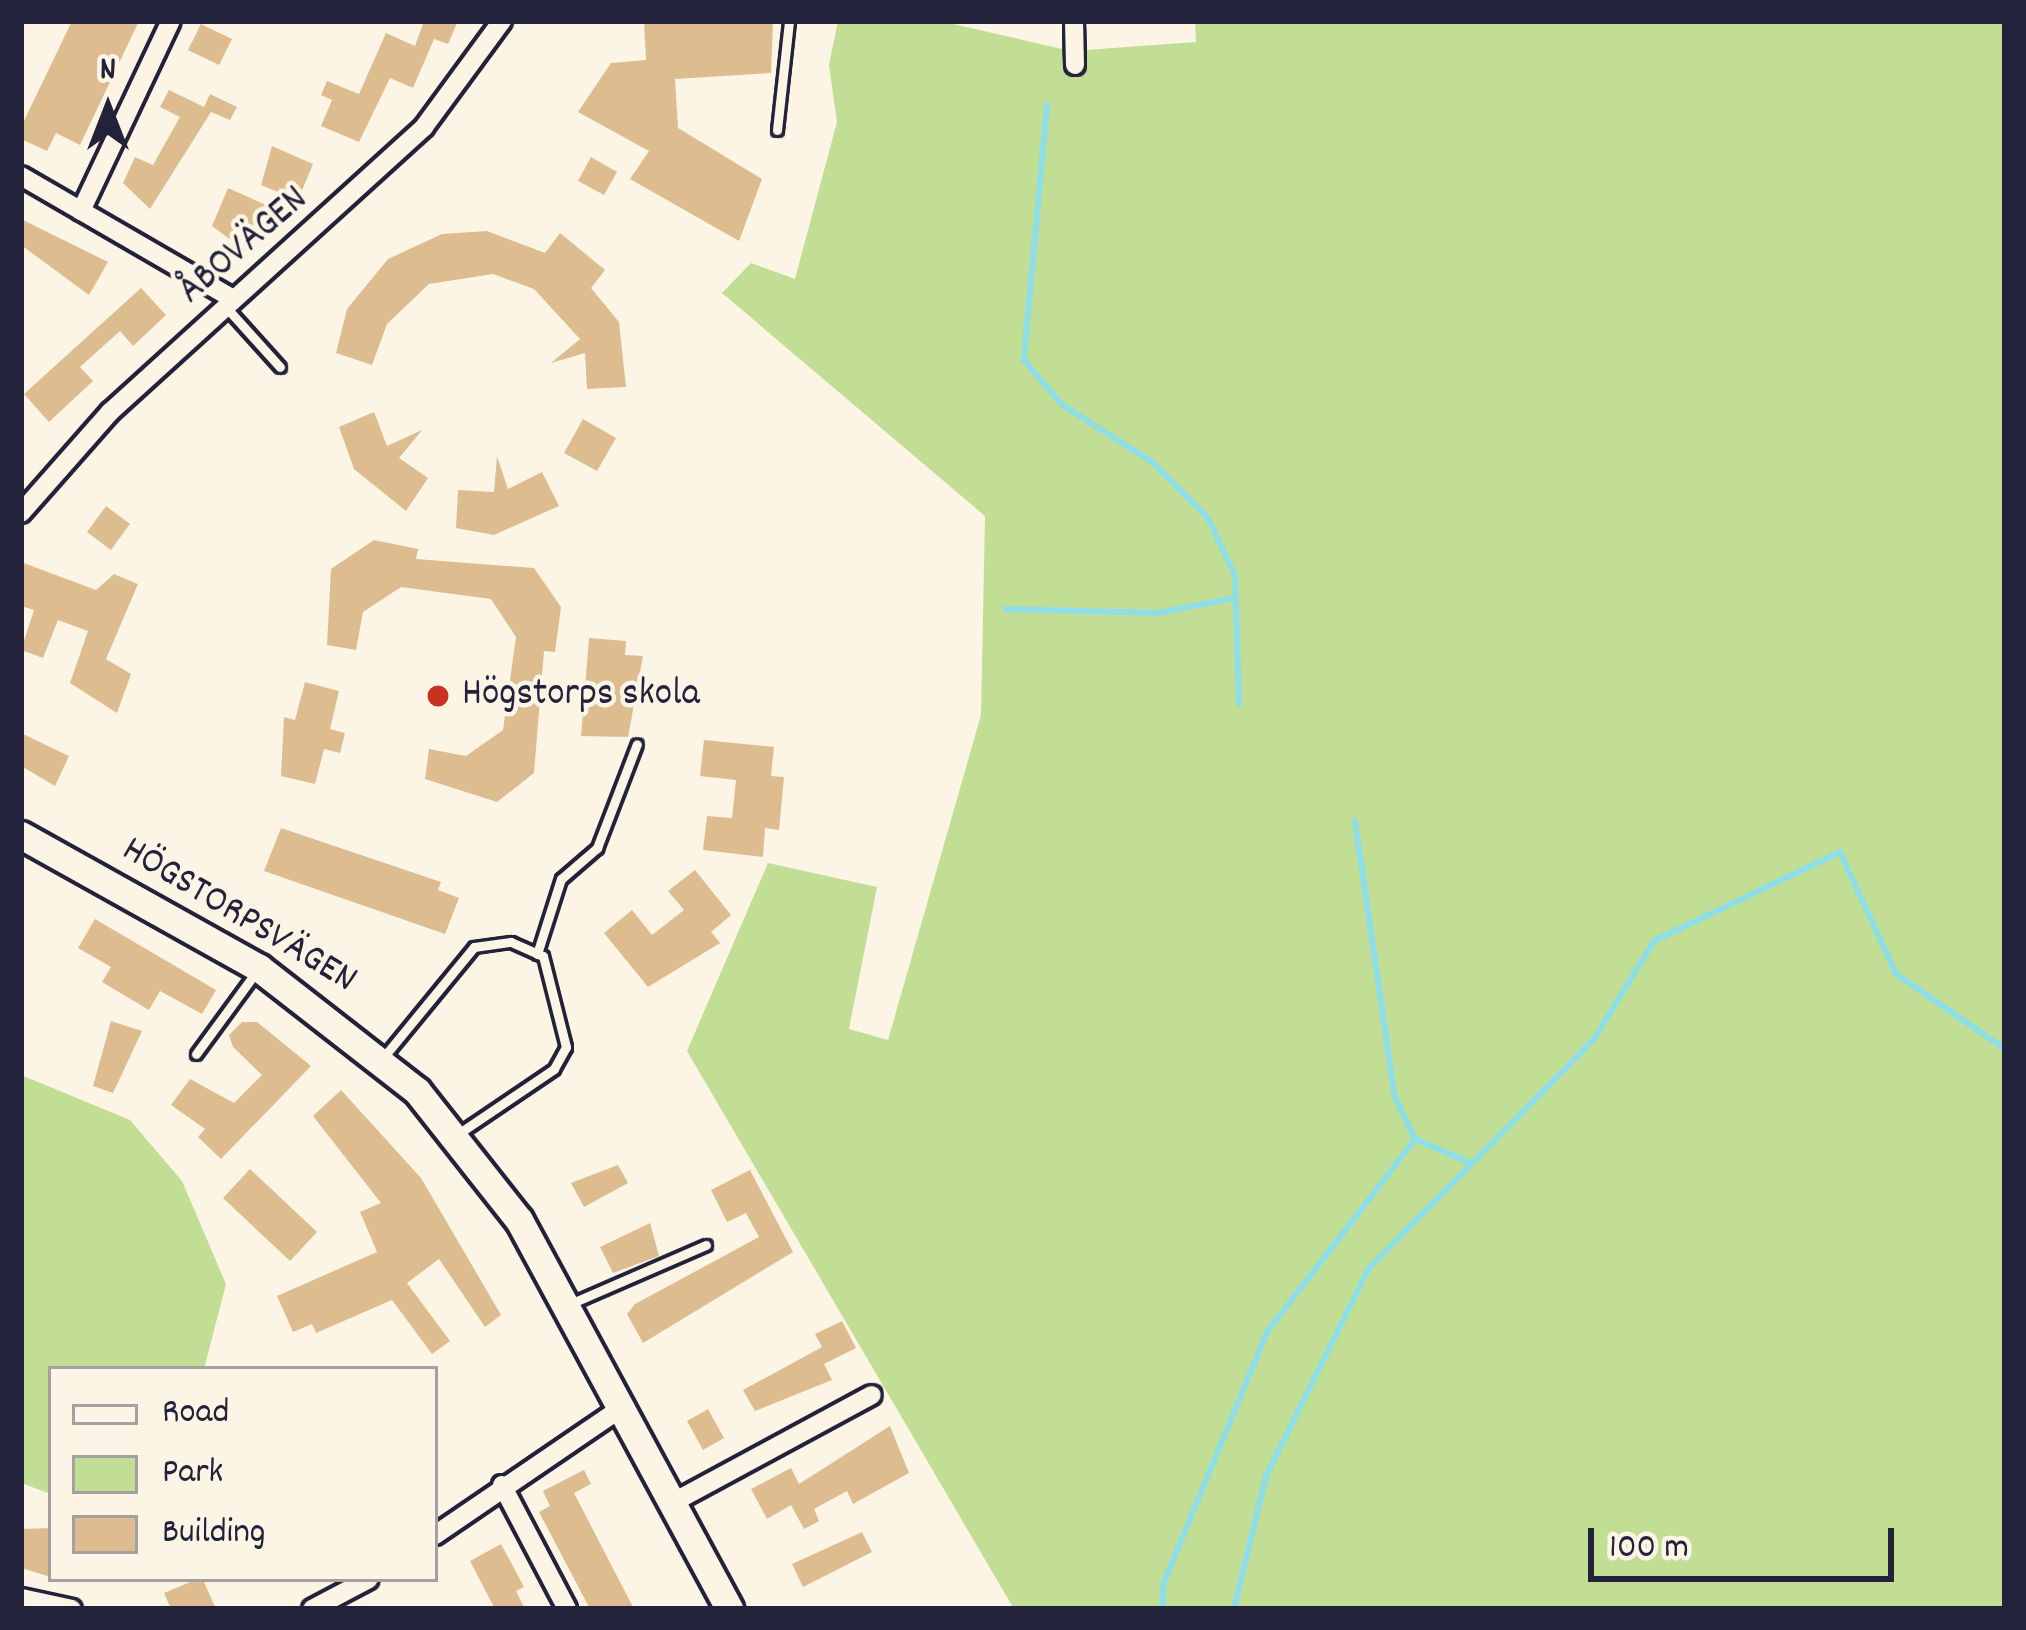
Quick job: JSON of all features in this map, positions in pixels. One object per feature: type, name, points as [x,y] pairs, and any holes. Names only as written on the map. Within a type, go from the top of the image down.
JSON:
[{"type":"street","points":[[81,211],[171,21]]},
{"type":"street","name":"ÅBOVÄGEN","points":[[21,513],[29,481],[424,127],[502,21]]},
{"type":"street","points":[[1074,21],[1075,65]]},
{"type":"street","points":[[21,176],[229,302]]},
{"type":"street","name":"HÖGSTORPSVÄGEN","points":[[21,835],[259,968],[382,1059],[454,1136],[567,1306],[730,1609]]},
{"type":"street","points":[[672,1504],[872,1395]]},
{"type":"street","points":[[438,1533],[621,1408]]},
{"type":"street","points":[[502,1485],[567,1609]]},
{"type":"street","points":[[312,1609],[336,1605],[365,1582]]},
{"type":"street","points":[[21,1598],[72,1609]]},
{"type":"lane","points":[[777,130],[789,21]]},
{"type":"lane","points":[[229,302],[280,367]]},
{"type":"lane","points":[[454,1136],[554,1069],[566,1047],[538,954],[560,879],[596,848],[637,744]]},
{"type":"lane","points":[[382,1059],[474,947],[511,942],[538,954]]},
{"type":"lane","points":[[196,1054],[259,968]]},
{"type":"lane","points":[[567,1306],[706,1245]]},
{"type":"green space","points":[[838,21],[940,21],[1071,51],[1196,42],[1195,21],[2005,21],[2005,1609],[1014,1609],[687,1051],[768,863],[877,887],[849,1029],[888,1040],[981,715],[985,516],[722,293],[751,263],[795,279],[837,122],[829,65]]},
{"type":"green space","points":[[21,1075],[130,1120],[182,1181],[226,1284],[205,1366],[48,1366],[48,1493],[21,1483]]},
{"type":"building","points":[[72,21],[139,21],[80,145],[56,133],[47,151],[21,139],[21,127]]},
{"type":"building","points":[[424,21],[458,21],[448,44],[434,39],[413,88],[390,78],[359,142],[321,126],[332,100],[321,95],[327,81],[359,94],[386,33],[415,46]]},
{"type":"building","points":[[644,21],[773,21],[771,73],[675,79],[678,128],[762,179],[739,241],[630,179],[649,151],[578,112],[611,63],[646,60]]},
{"type":"building","points":[[201,24],[232,39],[219,65],[188,50]]},
{"type":"building","points":[[169,90],[204,107],[210,94],[237,107],[230,120],[211,112],[150,209],[123,183],[135,157],[153,165],[180,117],[160,107]]},
{"type":"building","points":[[272,146],[313,164],[298,200],[261,185]]},
{"type":"building","points":[[591,157],[617,172],[604,195],[578,181]]},
{"type":"building","points":[[228,188],[266,205],[246,251],[212,226]]},
{"type":"building","points":[[21,219],[108,262],[89,295],[21,245]]},
{"type":"building","points":[[487,231],[545,253],[560,233],[605,270],[591,288],[619,322],[626,387],[587,389],[585,353],[551,363],[580,339],[534,289],[493,274],[429,284],[387,324],[372,365],[336,353],[347,309],[388,259],[442,234]]},
{"type":"building","points":[[141,288],[166,315],[133,346],[120,331],[80,367],[93,381],[49,422],[24,394]]},
{"type":"building","points":[[374,412],[387,446],[422,430],[399,458],[428,478],[406,511],[354,469],[339,427]]},
{"type":"building","points":[[583,419],[616,438],[597,471],[564,453]]},
{"type":"building","points":[[497,456],[508,489],[542,472],[559,506],[494,535],[456,528],[458,490],[494,492]]},
{"type":"building","points":[[106,506],[130,524],[111,550],[87,532]]},
{"type":"building","points":[[374,540],[418,549],[416,559],[534,568],[561,607],[555,652],[544,651],[534,773],[497,802],[425,779],[429,749],[466,756],[503,730],[516,637],[491,599],[401,587],[363,612],[356,650],[327,645],[331,569]]},
{"type":"building","points":[[21,562],[96,590],[114,574],[138,584],[106,659],[131,674],[117,713],[70,683],[88,631],[58,620],[43,658],[21,650],[34,610],[21,606]]},
{"type":"building","points":[[589,638],[626,641],[625,655],[643,656],[628,737],[581,736]]},
{"type":"building","points":[[305,682],[339,691],[330,729],[345,733],[340,753],[324,749],[315,784],[281,776],[284,717],[295,720]]},
{"type":"building","points":[[21,733],[69,756],[55,786],[21,766]]},
{"type":"building","points":[[704,740],[774,747],[771,776],[784,777],[779,830],[765,828],[763,857],[703,850],[707,816],[732,818],[736,780],[700,776]]},
{"type":"building","points":[[281,828],[441,882],[438,890],[459,898],[445,934],[264,871]]},
{"type":"building","points":[[695,870],[731,915],[711,932],[720,943],[648,987],[604,933],[632,910],[652,935],[684,910],[668,891]]},
{"type":"building","points":[[95,919],[216,990],[202,1014],[160,991],[149,1010],[102,982],[111,967],[78,948]]},
{"type":"building","points":[[111,1021],[142,1031],[113,1093],[93,1086]]},
{"type":"building","points":[[242,1022],[257,1022],[311,1066],[221,1159],[198,1137],[205,1129],[171,1105],[190,1079],[234,1103],[262,1075],[233,1047],[229,1035]]},
{"type":"building","points":[[341,1090],[421,1178],[501,1315],[485,1327],[439,1259],[407,1283],[450,1341],[432,1354],[392,1300],[316,1333],[312,1324],[293,1332],[277,1296],[377,1252],[360,1212],[381,1203],[313,1116]]},
{"type":"building","points":[[618,1165],[628,1183],[584,1207],[571,1183]]},
{"type":"building","points":[[250,1169],[317,1232],[290,1261],[223,1198]]},
{"type":"building","points":[[750,1170],[793,1252],[643,1343],[627,1314],[635,1304],[759,1237],[746,1213],[727,1222],[711,1190]]},
{"type":"building","points":[[650,1223],[659,1256],[613,1273],[600,1247]]},
{"type":"building","points":[[842,1321],[856,1348],[824,1364],[832,1380],[755,1411],[743,1390],[822,1347],[815,1334]]},
{"type":"building","points":[[708,1409],[724,1438],[703,1450],[687,1421]]},
{"type":"building","points":[[890,1426],[909,1473],[853,1504],[847,1491],[814,1509],[819,1521],[804,1529],[791,1505],[767,1519],[751,1489],[791,1468],[799,1484]]},
{"type":"building","points":[[584,1470],[591,1484],[574,1493],[634,1609],[590,1609],[539,1512],[550,1506],[543,1491]]},
{"type":"building","points":[[48,1528],[48,1576],[21,1568],[21,1529]]},
{"type":"building","points":[[862,1532],[872,1552],[803,1587],[792,1564]]},
{"type":"building","points":[[501,1544],[524,1587],[516,1591],[525,1609],[495,1609],[470,1561]]},
{"type":"building","points":[[190,1582],[204,1582],[216,1609],[171,1609],[164,1593]]},
{"type":"waterway","points":[[1047,105],[1024,360],[1061,404],[1152,462],[1208,518],[1235,576],[1239,704]]},
{"type":"waterway","points":[[1006,609],[1157,613],[1235,598]]},
{"type":"waterway","points":[[1355,821],[1395,1097],[1415,1139],[1469,1162]]},
{"type":"waterway","points":[[1234,1609],[1266,1476],[1369,1268],[1594,1039],[1654,941],[1840,852],[1896,974],[2005,1049]]},
{"type":"waterway","points":[[1162,1609],[1164,1582],[1267,1332],[1415,1139]]},
{"type":"place","name":"Högstorps skola","points":[[438,696]]}]
